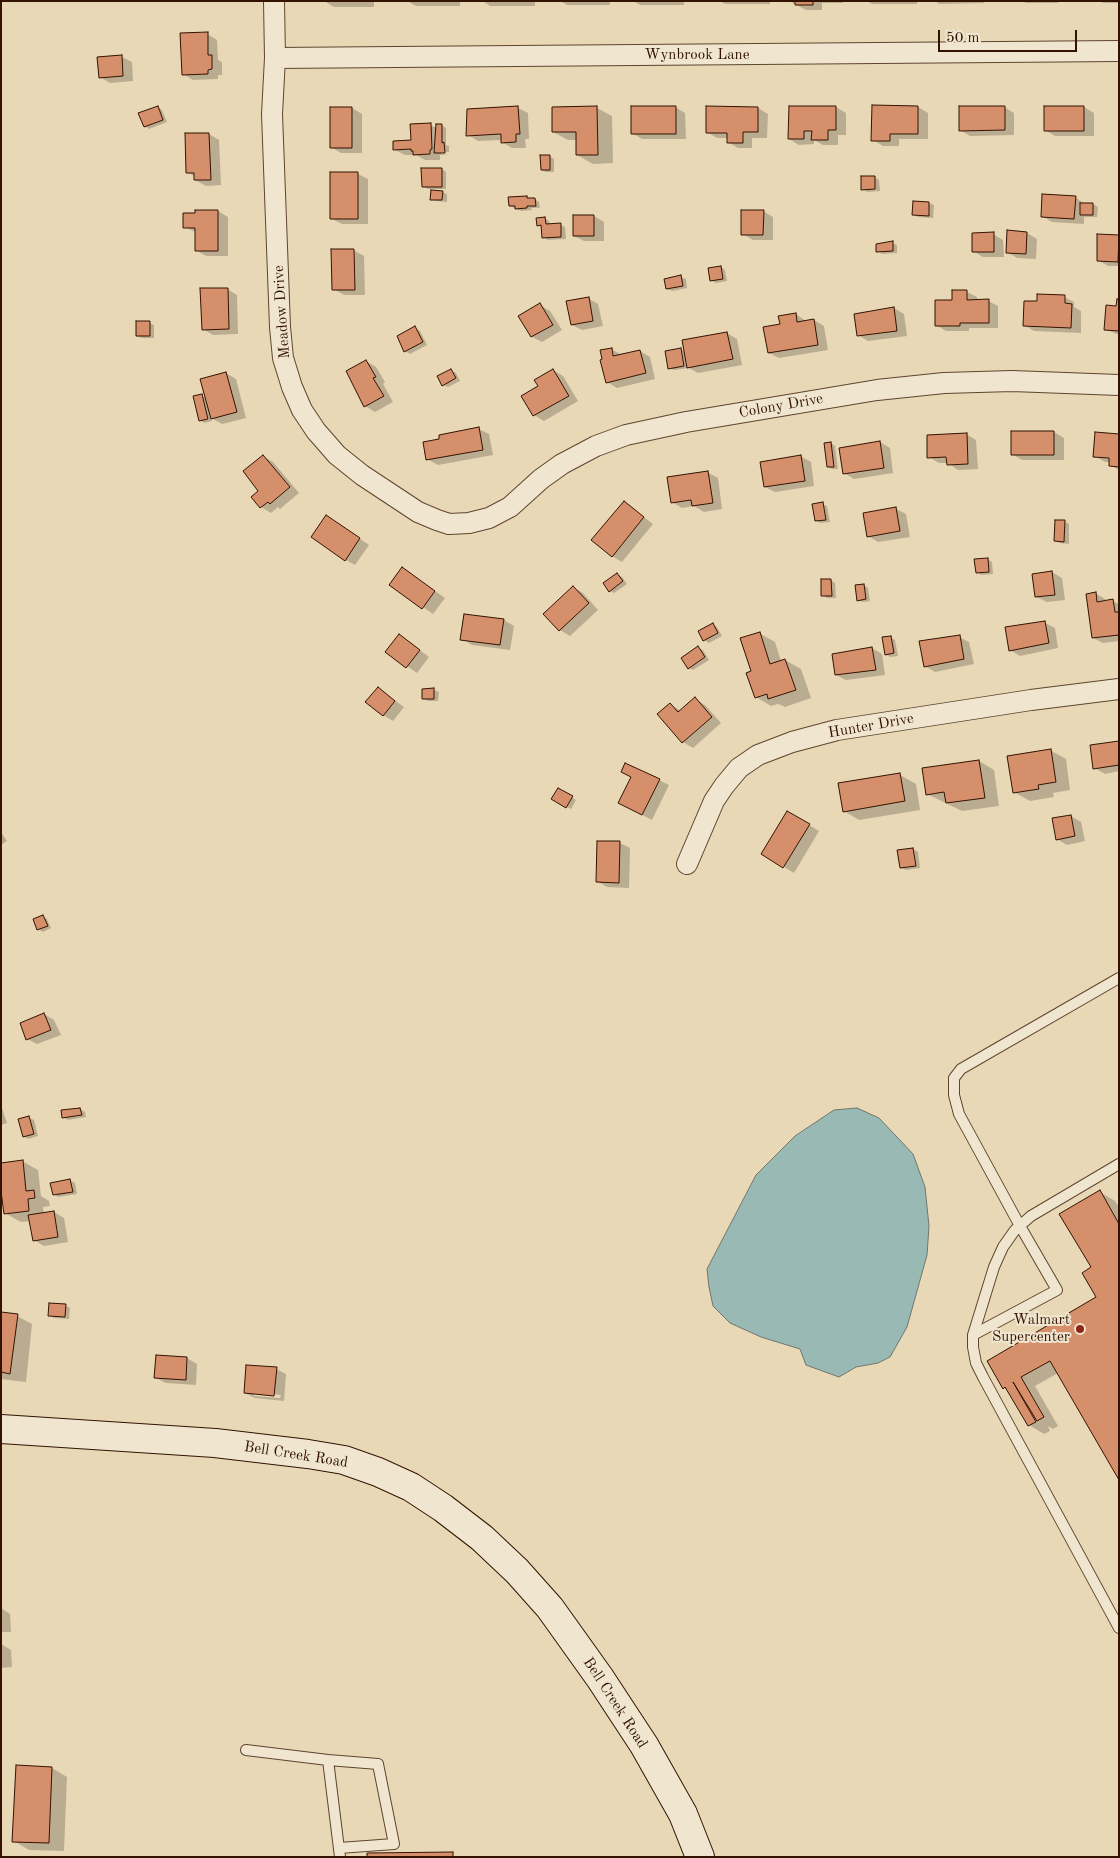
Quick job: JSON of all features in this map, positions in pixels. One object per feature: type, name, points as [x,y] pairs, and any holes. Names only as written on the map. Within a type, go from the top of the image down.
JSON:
[{"type":"street","name":"Meadow Drive","points":[[274,1],[275,58],[272,114],[280,326],[283,358],[292,387],[302,410],[316,431],[337,455],[362,475],[418,512],[449,524],[469,523]]},
{"type":"street","name":"Wynbrook Lane","points":[[275,58],[1119,51]]},
{"type":"street","name":"Colony Drive","points":[[469,523],[488,518],[510,506],[541,479],[562,464],[596,446],[626,435],[734,414],[877,390],[944,383],[1012,381],[1119,385]]},
{"type":"street","name":"Hunter Drive","points":[[687,864],[714,801],[739,768],[758,755],[792,742],[837,730],[1030,700],[1119,689]]},
{"type":"street","name":"Bell Creek Road","points":[[1,1430],[215,1443],[308,1454],[344,1460],[410,1487],[443,1508],[482,1538],[517,1571],[550,1608],[600,1678],[644,1745],[683,1814],[700,1857]]},
{"type":"lane","points":[[973,1335],[1057,1290],[959,1114],[954,1095],[954,1078],[961,1069],[1119,978]]},
{"type":"lane","points":[[1119,1164],[1031,1216],[1020,1226],[1003,1247],[994,1266],[973,1335],[976,1363],[1119,1628]]},
{"type":"lane","points":[[246,1750],[378,1764],[394,1844],[339,1852],[328,1760]]},
{"type":"water","points":[[857,1108],[879,1118],[913,1154],[925,1187],[929,1226],[927,1255],[907,1327],[890,1357],[878,1363],[856,1367],[839,1377],[806,1365],[800,1349],[761,1337],[730,1323],[713,1306],[707,1269],[756,1175],[795,1136],[834,1110]]},
{"type":"building","points":[[795,1],[813,1],[813,5],[795,5]]},
{"type":"building","points":[[208,32],[208,55],[212,55],[212,69],[208,70],[208,74],[182,75],[180,33]]},
{"type":"building","points":[[122,55],[123,76],[99,78],[97,57]]},
{"type":"building","points":[[872,105],[918,106],[918,134],[890,134],[890,141],[871,141]]},
{"type":"building","points":[[158,106],[163,120],[144,127],[138,113]]},
{"type":"building","points":[[518,106],[520,134],[516,134],[516,142],[501,143],[501,134],[466,136],[467,109]]},
{"type":"building","points":[[597,106],[598,155],[576,155],[576,132],[552,132],[552,107]]},
{"type":"building","points":[[631,106],[676,106],[676,134],[631,134]]},
{"type":"building","points":[[706,106],[758,107],[758,132],[743,132],[743,143],[727,143],[727,133],[706,133]]},
{"type":"building","points":[[789,106],[836,106],[836,130],[828,130],[828,140],[811,140],[812,131],[804,131],[804,139],[788,139]]},
{"type":"building","points":[[959,106],[1005,106],[1005,130],[959,131]]},
{"type":"building","points":[[1044,106],[1084,106],[1084,131],[1044,131]]},
{"type":"building","points":[[330,107],[352,107],[352,148],[330,148]]},
{"type":"building","points":[[431,123],[432,149],[430,154],[413,155],[411,149],[393,150],[393,141],[411,140],[410,124]]},
{"type":"building","points":[[436,124],[442,124],[442,143],[444,142],[445,153],[434,153]]},
{"type":"building","points":[[185,133],[209,133],[211,180],[194,180],[194,173],[186,173]]},
{"type":"building","points":[[540,155],[550,155],[550,170],[541,170]]},
{"type":"building","points":[[421,168],[442,168],[442,187],[422,187]]},
{"type":"building","points":[[330,172],[358,172],[358,219],[330,219]]},
{"type":"building","points":[[861,176],[875,176],[875,189],[861,190]]},
{"type":"building","points":[[431,190],[443,191],[442,200],[430,200]]},
{"type":"building","points":[[1042,194],[1076,196],[1074,219],[1041,217]]},
{"type":"building","points":[[527,196],[527,198],[535,198],[536,206],[515,209],[515,206],[509,206],[508,197]]},
{"type":"building","points":[[913,201],[929,202],[929,216],[912,215]]},
{"type":"building","points":[[1080,203],[1093,203],[1093,215],[1080,215]]},
{"type":"building","points":[[195,210],[218,210],[218,251],[195,251],[195,228],[183,228],[183,213],[195,213]]},
{"type":"building","points":[[741,210],[764,210],[763,235],[741,235]]},
{"type":"building","points":[[573,215],[594,215],[594,236],[573,236]]},
{"type":"building","points":[[545,217],[546,224],[561,223],[561,237],[542,238],[541,225],[537,226],[536,218]]},
{"type":"building","points":[[1007,230],[1027,232],[1026,254],[1006,253]]},
{"type":"building","points":[[994,232],[994,252],[972,252],[972,233]]},
{"type":"building","points":[[1097,234],[1119,235],[1118,262],[1097,261]]},
{"type":"building","points":[[893,241],[893,251],[876,252],[876,244]]},
{"type":"building","points":[[331,249],[354,249],[355,290],[332,290]]},
{"type":"building","points":[[721,266],[723,279],[710,281],[708,268]]},
{"type":"building","points":[[681,275],[683,286],[666,289],[664,279]]},
{"type":"building","points":[[200,288],[228,288],[229,329],[202,330]]},
{"type":"building","points":[[952,290],[967,290],[967,300],[989,299],[989,323],[960,323],[960,326],[935,326],[935,300],[952,300]]},
{"type":"building","points":[[1037,294],[1065,295],[1065,303],[1072,304],[1071,328],[1023,326],[1024,301],[1037,301]]},
{"type":"building","points":[[589,297],[593,321],[571,325],[566,301]]},
{"type":"building","points":[[1117,299],[1119,299],[1119,331],[1104,330],[1106,305],[1116,306]]},
{"type":"building","points":[[540,303],[553,325],[531,337],[518,316]]},
{"type":"building","points":[[894,307],[897,331],[857,336],[854,314]]},
{"type":"building","points":[[796,313],[797,322],[814,319],[818,345],[768,353],[763,327],[780,324],[778,316]]},
{"type":"building","points":[[136,321],[150,321],[150,336],[136,336]]},
{"type":"building","points":[[415,326],[423,342],[404,352],[397,336]]},
{"type":"building","points":[[727,332],[733,359],[687,368],[682,340]]},
{"type":"building","points":[[612,348],[613,356],[640,350],[646,373],[606,383],[600,360],[602,359],[600,350]]},
{"type":"building","points":[[681,348],[684,366],[668,369],[665,351]]},
{"type":"building","points":[[366,360],[376,377],[373,378],[384,396],[364,407],[346,371]]},
{"type":"building","points":[[451,369],[456,378],[442,386],[437,376]]},
{"type":"building","points":[[553,369],[569,396],[533,416],[521,396],[538,386],[534,380]]},
{"type":"building","points":[[226,372],[237,412],[211,419],[200,379]]},
{"type":"building","points":[[202,394],[208,419],[199,421],[193,396]]},
{"type":"building","points":[[479,427],[483,450],[426,460],[423,442],[439,439],[439,435]]},
{"type":"building","points":[[1011,431],[1054,431],[1054,455],[1011,455]]},
{"type":"building","points":[[1095,432],[1119,434],[1119,467],[1109,466],[1109,458],[1093,457]]},
{"type":"building","points":[[967,433],[968,464],[947,465],[946,457],[927,458],[927,435]]},
{"type":"building","points":[[880,441],[884,468],[843,474],[839,448]]},
{"type":"building","points":[[831,442],[834,467],[827,467],[824,443]]},
{"type":"building","points":[[263,455],[290,487],[270,504],[268,502],[260,508],[251,497],[258,491],[243,471]]},
{"type":"building","points":[[801,455],[805,481],[764,487],[760,462]]},
{"type":"building","points":[[708,471],[713,503],[692,506],[691,500],[671,503],[667,477]]},
{"type":"building","points":[[624,501],[644,517],[612,557],[591,540]]},
{"type":"building","points":[[823,502],[826,520],[815,521],[812,504]]},
{"type":"building","points":[[896,507],[900,531],[867,537],[863,513]]},
{"type":"building","points":[[326,515],[360,538],[345,561],[311,537]]},
{"type":"building","points":[[1055,520],[1065,520],[1064,542],[1054,541]]},
{"type":"building","points":[[988,558],[989,572],[976,573],[974,559]]},
{"type":"building","points":[[402,567],[435,591],[422,609],[389,585]]},
{"type":"building","points":[[1052,571],[1055,595],[1035,597],[1032,574]]},
{"type":"building","points":[[617,573],[623,581],[609,592],[603,583]]},
{"type":"building","points":[[821,579],[831,579],[832,596],[821,596]]},
{"type":"building","points":[[864,584],[866,599],[857,601],[855,585]]},
{"type":"building","points":[[573,586],[589,603],[559,631],[543,614]]},
{"type":"building","points":[[1096,592],[1097,602],[1113,599],[1115,612],[1119,612],[1119,635],[1092,638],[1086,594]]},
{"type":"building","points":[[464,614],[504,619],[500,645],[460,640]]},
{"type":"building","points":[[1045,621],[1049,643],[1009,651],[1005,627]]},
{"type":"building","points":[[713,623],[718,633],[703,641],[698,631]]},
{"type":"building","points":[[760,632],[770,664],[785,659],[796,690],[768,699],[767,694],[755,698],[746,673],[751,671],[740,638]]},
{"type":"building","points":[[399,634],[420,650],[406,668],[385,652]]},
{"type":"building","points":[[960,635],[964,659],[924,667],[919,641]]},
{"type":"building","points":[[891,636],[894,653],[885,655],[882,637]]},
{"type":"building","points":[[698,646],[705,657],[688,669],[681,658]]},
{"type":"building","points":[[872,647],[876,670],[835,675],[832,654]]},
{"type":"building","points":[[378,687],[395,701],[383,716],[365,702]]},
{"type":"building","points":[[434,688],[434,699],[422,699],[422,689]]},
{"type":"building","points":[[695,697],[712,717],[682,743],[657,714],[670,703],[678,712]]},
{"type":"building","points":[[1119,741],[1119,765],[1093,769],[1090,745]]},
{"type":"building","points":[[1051,749],[1056,782],[1038,785],[1039,789],[1013,793],[1007,756]]},
{"type":"building","points":[[979,760],[985,798],[946,803],[944,792],[926,795],[922,768]]},
{"type":"building","points":[[625,763],[660,779],[642,815],[618,803],[631,777],[621,772]]},
{"type":"building","points":[[900,773],[905,801],[843,812],[838,783]]},
{"type":"building","points":[[558,788],[573,796],[566,808],[551,799]]},
{"type":"building","points":[[787,811],[810,824],[783,868],[761,854]]},
{"type":"building","points":[[1071,815],[1075,836],[1056,840],[1052,818]]},
{"type":"building","points":[[597,841],[620,841],[619,883],[596,882]]},
{"type":"building","points":[[913,848],[916,866],[900,868],[897,850]]},
{"type":"building","points":[[43,915],[48,926],[37,930],[33,919]]},
{"type":"building","points":[[44,1013],[51,1030],[26,1040],[20,1023]]},
{"type":"building","points":[[80,1108],[82,1115],[62,1118],[61,1110]]},
{"type":"building","points":[[29,1116],[34,1134],[23,1137],[18,1119]]},
{"type":"building","points":[[23,1160],[26,1191],[34,1190],[35,1198],[28,1199],[29,1211],[4,1214],[1,1191],[1,1163]]},
{"type":"building","points":[[70,1179],[73,1192],[53,1195],[50,1183]]},
{"type":"building","name":"Walmart Supercenter","points":[[1100,1190],[1119,1224],[1119,1480],[1050,1361],[1021,1377],[1044,1417],[1037,1421],[1013,1382],[1036,1422],[1028,1426],[987,1361],[1096,1297],[1082,1273],[1091,1267],[1059,1214]]},
{"type":"building","points":[[54,1211],[58,1237],[33,1241],[28,1215]]},
{"type":"building","points":[[49,1303],[66,1304],[65,1317],[48,1316]]},
{"type":"building","points":[[1,1312],[18,1314],[10,1374],[1,1372]]},
{"type":"building","points":[[156,1355],[187,1357],[186,1380],[154,1378]]},
{"type":"building","points":[[246,1365],[277,1367],[274,1396],[244,1393]]},
{"type":"building","points":[[16,1765],[52,1767],[49,1843],[12,1842]]},
{"type":"building","points":[[453,1852],[453,1857],[367,1857],[367,1853]]},
{"type":"place","name":"Walmart Supercenter","points":[[1080,1329]]}]
